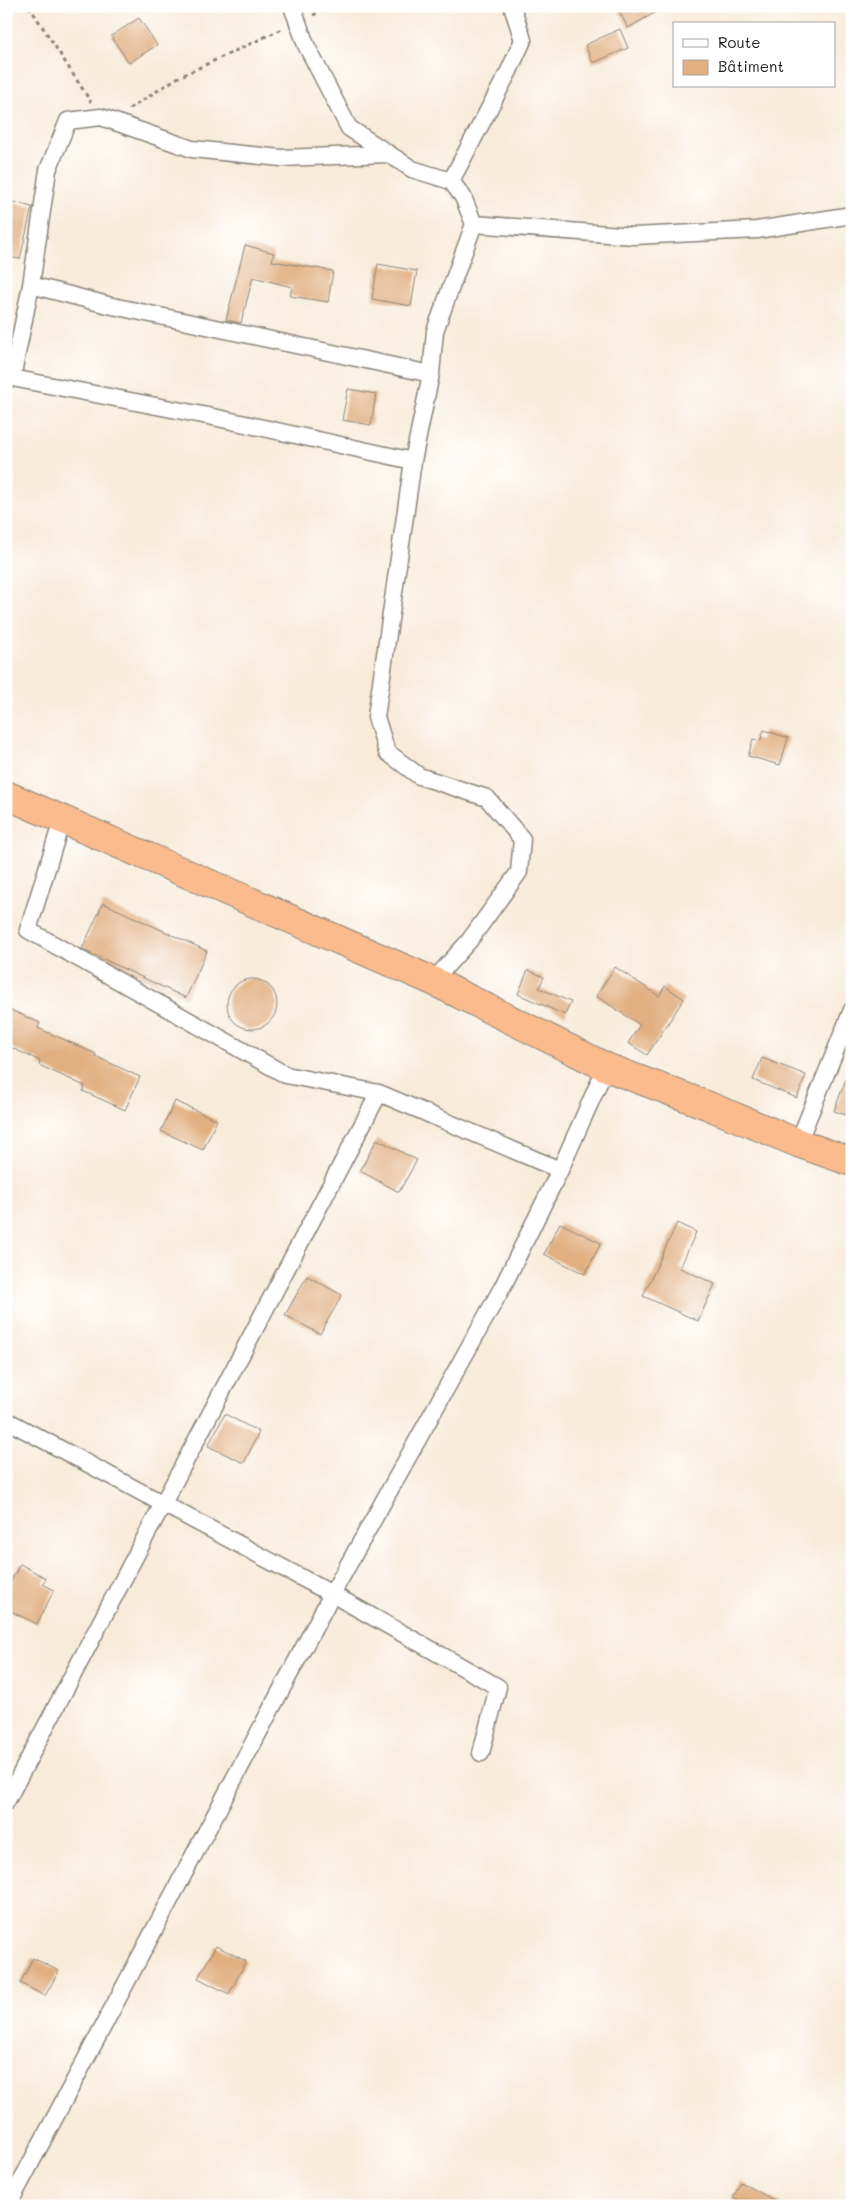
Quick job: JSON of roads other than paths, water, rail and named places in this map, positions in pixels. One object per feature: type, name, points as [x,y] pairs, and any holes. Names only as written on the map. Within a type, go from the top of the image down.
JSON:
[{"type":"highway","points":[[6,795],[433,981],[606,1067],[709,1106],[798,1143],[852,1162]]},
{"type":"street","points":[[292,6],[306,45],[349,128],[412,170],[451,182],[463,197],[474,224],[435,331],[431,374],[413,461],[376,717],[387,752],[419,776],[487,798],[522,839],[519,872],[469,941],[433,981]]},
{"type":"street","points":[[451,182],[510,72],[523,40],[512,6]]},
{"type":"street","points":[[388,154],[281,158],[192,149],[101,116],[68,121],[48,170],[31,285],[12,378],[218,418],[413,461]]},
{"type":"street","points":[[474,224],[634,236],[757,230],[852,214]]},
{"type":"street","points":[[31,285],[108,305],[431,374]]},
{"type":"street","points":[[62,820],[28,930],[286,1074],[379,1093],[560,1170]]},
{"type":"street","points":[[798,1143],[852,1010]]},
{"type":"street","points":[[8,2206],[332,1594],[503,1286],[560,1170],[606,1067]]},
{"type":"street","points":[[6,1802],[379,1093]]},
{"type":"street","points":[[6,1420],[332,1594],[498,1687],[481,1753]]}]
